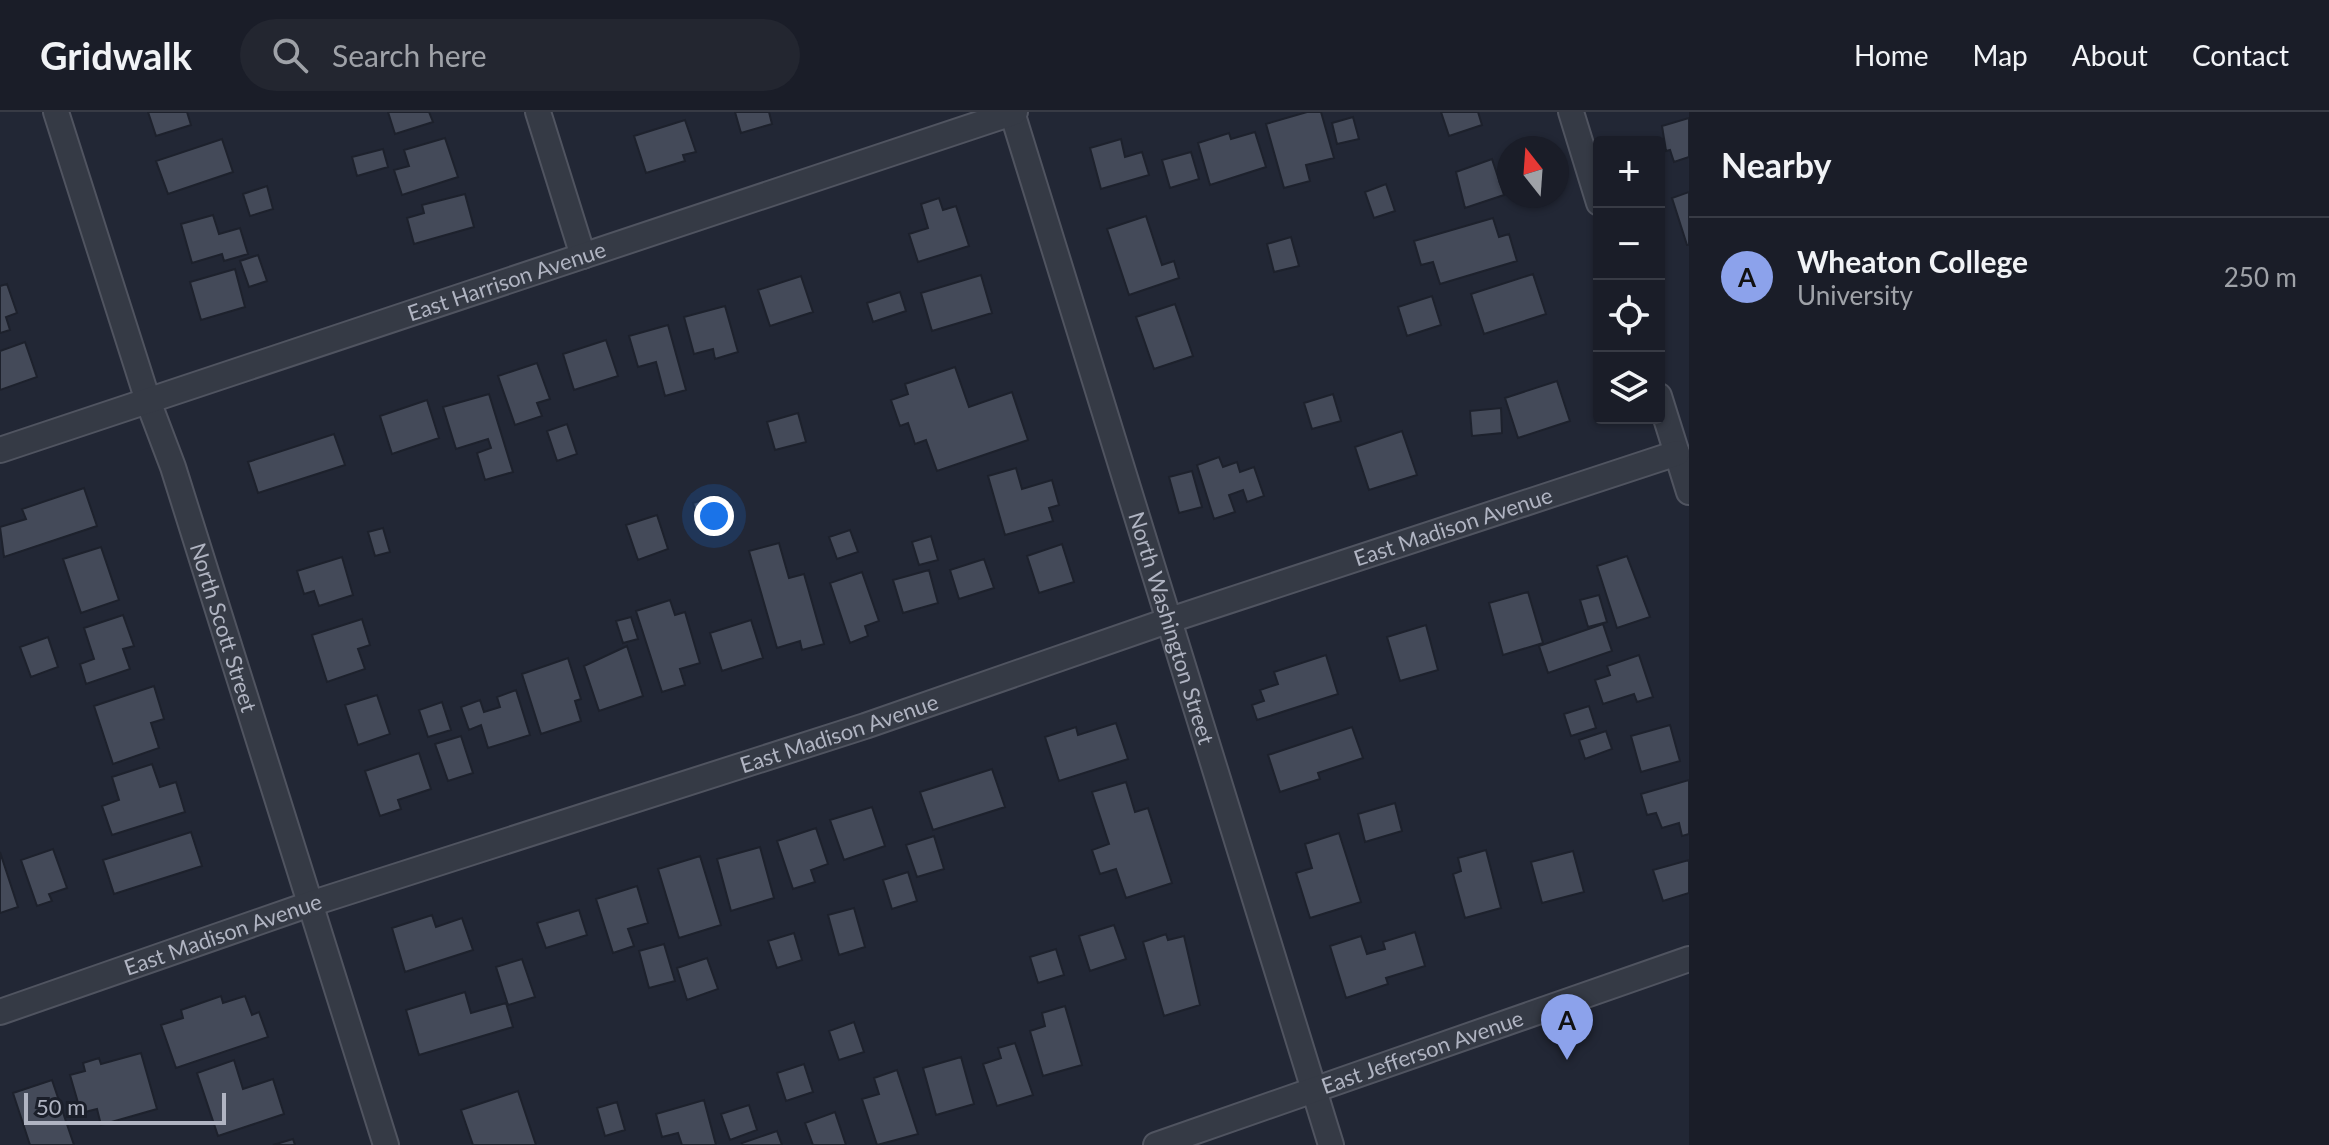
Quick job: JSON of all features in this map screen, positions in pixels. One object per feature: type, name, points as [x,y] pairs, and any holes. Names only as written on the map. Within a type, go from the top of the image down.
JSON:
[{"type":"street","name":"North Scott Street","points":[[56,112],[148,401],[173,467],[386,1145]]},
{"type":"street","points":[[538,112],[583,256]]},
{"type":"street","name":"East Harrison Avenue","points":[[0,450],[1013,112]]},
{"type":"street","name":"North Washington Street","points":[[1013,112],[1167,621],[1331,1145]]},
{"type":"street","points":[[1571,112],[1593,184]]},
{"type":"street","points":[[1665,415],[1689,492]]},
{"type":"street","name":"East Madison Avenue","points":[[0,1012],[310,904],[865,726],[1167,621],[1677,453]]},
{"type":"street","name":"East Jefferson Avenue","points":[[1156,1145],[1689,959]]},
{"type":"building","points":[[148,112],[187,112],[191,125],[156,136]]},
{"type":"building","points":[[388,112],[429,112],[433,122],[395,134]]},
{"type":"building","points":[[735,112],[769,112],[772,124],[741,133]]},
{"type":"building","points":[[1307,112],[1321,112],[1334,158],[1306,165],[1310,181],[1284,188],[1266,124]]},
{"type":"building","points":[[1441,112],[1478,112],[1482,125],[1449,136]]},
{"type":"building","points":[[1353,117],[1359,139],[1337,144],[1332,123]]},
{"type":"building","points":[[1689,118],[1689,157],[1674,162],[1670,150],[1666,151],[1662,126]]},
{"type":"building","points":[[685,120],[696,152],[683,155],[685,161],[646,173],[634,136]]},
{"type":"building","points":[[1255,132],[1266,167],[1210,185],[1198,143],[1229,133],[1231,139]]},
{"type":"building","points":[[445,138],[458,177],[402,195],[394,170],[409,166],[404,150]]},
{"type":"building","points":[[222,139],[233,172],[168,194],[156,161]]},
{"type":"building","points":[[1121,139],[1125,157],[1142,152],[1149,175],[1101,189],[1090,148]]},
{"type":"building","points":[[383,149],[388,167],[357,176],[352,157]]},
{"type":"building","points":[[1191,152],[1199,179],[1170,188],[1162,160]]},
{"type":"building","points":[[1492,159],[1497,174],[1497,197],[1465,208],[1456,172]]},
{"type":"building","points":[[1386,184],[1395,211],[1374,218],[1365,192]]},
{"type":"building","points":[[267,186],[273,209],[250,216],[243,194]]},
{"type":"building","points":[[1689,192],[1689,245],[1687,245],[1672,198]]},
{"type":"building","points":[[465,194],[474,227],[414,244],[407,218],[424,213],[422,205]]},
{"type":"building","points":[[939,198],[943,210],[956,206],[969,246],[918,262],[909,234],[928,228],[921,204]]},
{"type":"building","points":[[213,215],[219,234],[240,228],[248,254],[224,261],[222,254],[192,263],[181,224]]},
{"type":"building","points":[[1146,216],[1162,265],[1174,261],[1179,278],[1129,295],[1107,229]]},
{"type":"building","points":[[1493,218],[1499,237],[1509,234],[1517,261],[1440,284],[1433,262],[1421,265],[1414,241]]},
{"type":"building","points":[[1291,237],[1299,266],[1274,272],[1267,244]]},
{"type":"building","points":[[258,255],[267,281],[249,287],[240,261]]},
{"type":"building","points":[[235,269],[245,307],[201,320],[190,282]]},
{"type":"building","points":[[1533,274],[1546,314],[1484,334],[1471,294]]},
{"type":"building","points":[[981,275],[992,313],[932,331],[921,293]]},
{"type":"building","points":[[801,276],[813,312],[770,326],[758,290]]},
{"type":"building","points":[[7,284],[17,313],[6,317],[10,330],[0,333],[0,286]]},
{"type":"building","points":[[900,292],[906,311],[873,322],[867,303]]},
{"type":"building","points":[[1432,296],[1441,325],[1407,336],[1398,307]]},
{"type":"building","points":[[1175,304],[1193,356],[1154,369],[1136,317]]},
{"type":"building","points":[[725,306],[738,352],[715,359],[713,349],[694,354],[684,317]]},
{"type":"building","points":[[668,325],[686,390],[665,396],[656,362],[638,367],[629,336]]},
{"type":"building","points":[[606,340],[618,376],[574,390],[563,354]]},
{"type":"building","points":[[25,342],[37,377],[0,390],[0,351]]},
{"type":"building","points":[[537,363],[550,399],[537,403],[542,416],[515,425],[498,376]]},
{"type":"building","points":[[955,367],[969,407],[1012,392],[1028,440],[937,471],[926,440],[915,444],[908,423],[900,426],[891,400],[908,394],[905,384]]},
{"type":"building","points":[[1557,381],[1570,421],[1518,438],[1505,398]]},
{"type":"building","points":[[489,394],[513,472],[485,480],[477,453],[491,448],[488,439],[456,449],[443,407]]},
{"type":"building","points":[[1333,394],[1341,421],[1312,429],[1304,403]]},
{"type":"building","points":[[427,400],[439,438],[392,454],[380,416]]},
{"type":"building","points":[[1501,408],[1502,433],[1472,436],[1470,411]]},
{"type":"building","points":[[798,413],[806,442],[775,450],[767,422]]},
{"type":"building","points":[[567,424],[577,454],[557,461],[547,431]]},
{"type":"building","points":[[1402,431],[1417,475],[1369,490],[1355,447]]},
{"type":"building","points":[[334,434],[345,465],[258,493],[248,462]]},
{"type":"building","points":[[1219,457],[1223,467],[1237,462],[1240,472],[1254,467],[1264,496],[1247,502],[1243,490],[1229,495],[1235,512],[1214,519],[1197,465]]},
{"type":"building","points":[[1016,468],[1022,489],[1052,480],[1059,505],[1049,508],[1053,521],[1005,535],[988,476]]},
{"type":"building","points":[[1192,471],[1202,507],[1179,513],[1169,477]]},
{"type":"building","points":[[84,488],[97,526],[4,557],[0,527],[26,519],[22,509]]},
{"type":"building","points":[[720,495],[729,523],[701,531],[693,503]]},
{"type":"building","points":[[657,515],[668,549],[638,560],[626,525]]},
{"type":"building","points":[[383,528],[390,552],[375,556],[368,532]]},
{"type":"building","points":[[850,530],[858,552],[837,559],[829,537]]},
{"type":"building","points":[[931,536],[938,560],[919,565],[912,542]]},
{"type":"building","points":[[779,543],[789,578],[804,574],[824,644],[802,650],[800,641],[777,648],[749,551]]},
{"type":"building","points":[[1062,544],[1074,582],[1039,593],[1027,556]]},
{"type":"building","points":[[101,547],[119,600],[81,613],[63,559]]},
{"type":"building","points":[[1627,556],[1650,617],[1617,628],[1597,566]]},
{"type":"building","points":[[342,557],[353,595],[319,606],[314,591],[304,594],[297,571]]},
{"type":"building","points":[[984,559],[994,588],[959,599],[950,570]]},
{"type":"building","points":[[929,570],[938,603],[903,613],[893,580]]},
{"type":"building","points":[[862,572],[879,621],[865,626],[868,636],[850,643],[830,583]]},
{"type":"building","points":[[1528,592],[1543,643],[1503,655],[1489,603]]},
{"type":"building","points":[[1599,595],[1607,622],[1588,627],[1580,600]]},
{"type":"building","points":[[670,600],[675,615],[685,612],[700,663],[680,669],[685,685],[662,692],[636,611]]},
{"type":"building","points":[[123,615],[134,646],[123,649],[130,669],[86,684],[80,664],[94,659],[84,628]]},
{"type":"building","points":[[631,617],[638,639],[623,643],[616,621]]},
{"type":"building","points":[[362,619],[370,645],[358,649],[365,669],[327,682],[312,635]]},
{"type":"building","points":[[751,620],[763,658],[722,671],[710,633]]},
{"type":"building","points":[[1603,624],[1612,651],[1548,673],[1539,646]]},
{"type":"building","points":[[1426,625],[1438,670],[1400,681],[1387,637]]},
{"type":"building","points":[[48,637],[58,667],[31,677],[20,647]]},
{"type":"building","points":[[627,646],[643,696],[599,711],[584,666]]},
{"type":"building","points":[[1326,655],[1338,694],[1257,720],[1252,705],[1264,701],[1260,690],[1278,684],[1274,672]]},
{"type":"building","points":[[1639,655],[1653,697],[1637,702],[1634,694],[1603,704],[1595,680],[1610,675],[1607,666]]},
{"type":"building","points":[[568,658],[581,699],[575,701],[581,721],[541,734],[522,674]]},
{"type":"building","points":[[154,686],[164,719],[151,723],[159,748],[113,764],[94,706]]},
{"type":"building","points":[[516,690],[530,735],[488,748],[481,725],[469,730],[461,707],[480,700],[484,712],[500,707],[497,697]]},
{"type":"building","points":[[377,695],[390,734],[358,745],[345,705]]},
{"type":"building","points":[[442,702],[451,730],[428,737],[419,710]]},
{"type":"building","points":[[1589,706],[1596,728],[1571,736],[1564,714]]},
{"type":"building","points":[[1116,723],[1128,759],[1059,781],[1045,737],[1076,727],[1078,735]]},
{"type":"building","points":[[1670,725],[1680,761],[1641,772],[1631,736]]},
{"type":"building","points":[[1352,727],[1363,758],[1318,773],[1320,779],[1280,792],[1268,755]]},
{"type":"building","points":[[1606,731],[1612,749],[1585,759],[1579,740]]},
{"type":"building","points":[[461,736],[473,773],[448,781],[435,744]]},
{"type":"building","points":[[419,753],[431,789],[398,800],[401,809],[380,816],[365,771]]},
{"type":"building","points":[[152,764],[160,787],[176,782],[185,812],[112,835],[102,806],[119,800],[112,777]]},
{"type":"building","points":[[992,769],[1005,807],[933,830],[920,792]]},
{"type":"building","points":[[1689,780],[1689,834],[1682,836],[1679,823],[1662,828],[1656,813],[1647,815],[1641,794]]},
{"type":"building","points":[[1126,782],[1135,812],[1148,808],[1172,883],[1126,898],[1116,869],[1100,874],[1092,850],[1109,844],[1092,792]]},
{"type":"building","points":[[1395,803],[1402,831],[1365,842],[1358,814]]},
{"type":"building","points":[[872,807],[885,846],[844,860],[830,820]]},
{"type":"building","points":[[816,828],[828,864],[811,870],[815,882],[793,889],[777,841]]},
{"type":"building","points":[[191,832],[202,866],[114,894],[103,860]]},
{"type":"building","points":[[1339,833],[1361,902],[1310,918],[1296,873],[1312,868],[1305,844]]},
{"type":"building","points":[[934,836],[944,869],[917,877],[906,845]]},
{"type":"building","points":[[760,847],[774,898],[731,911],[717,859]]},
{"type":"building","points":[[53,849],[67,888],[49,894],[52,901],[37,906],[21,860]]},
{"type":"building","points":[[1486,850],[1501,908],[1465,918],[1453,874],[1461,871],[1458,858]]},
{"type":"building","points":[[1573,851],[1584,892],[1542,903],[1531,862]]},
{"type":"building","points":[[0,852],[18,907],[0,913]]},
{"type":"building","points":[[700,856],[721,925],[679,938],[658,869]]},
{"type":"building","points":[[1689,860],[1689,893],[1663,901],[1653,870]]},
{"type":"building","points":[[908,872],[917,901],[892,909],[883,880]]},
{"type":"building","points":[[637,886],[648,923],[628,929],[634,946],[613,953],[596,899]]},
{"type":"building","points":[[854,908],[865,947],[839,955],[828,915]]},
{"type":"building","points":[[579,910],[587,935],[546,948],[537,923]]},
{"type":"building","points":[[432,915],[436,927],[462,918],[473,950],[405,972],[392,928]]},
{"type":"building","points":[[1114,925],[1126,959],[1090,971],[1079,936]]},
{"type":"building","points":[[1415,932],[1425,966],[1386,978],[1388,984],[1346,998],[1330,946],[1361,936],[1367,954],[1385,949],[1383,942]]},
{"type":"building","points":[[794,933],[802,960],[777,968],[768,941]]},
{"type":"building","points":[[1166,934],[1168,940],[1184,936],[1200,1005],[1164,1016],[1143,942]]},
{"type":"building","points":[[664,944],[675,981],[649,988],[639,951]]},
{"type":"building","points":[[1056,949],[1064,975],[1038,983],[1030,957]]},
{"type":"building","points":[[707,958],[718,989],[687,1000],[677,968]]},
{"type":"building","points":[[522,959],[535,997],[508,1005],[496,967]]},
{"type":"building","points":[[465,992],[471,1013],[506,1003],[513,1027],[419,1055],[406,1010]]},
{"type":"building","points":[[221,996],[223,1003],[245,996],[252,1015],[259,1012],[268,1037],[176,1068],[161,1025],[183,1018],[181,1010]]},
{"type":"building","points":[[1065,1006],[1082,1065],[1043,1076],[1030,1031],[1045,1026],[1042,1013]]},
{"type":"building","points":[[854,1022],[864,1052],[839,1060],[829,1031]]},
{"type":"building","points":[[1015,1043],[1033,1095],[997,1106],[983,1064],[1001,1058],[998,1048]]},
{"type":"building","points":[[141,1053],[157,1109],[101,1125],[97,1109],[81,1113],[70,1075],[85,1071],[83,1063],[99,1058],[101,1064]]},
{"type":"building","points":[[961,1057],[974,1104],[936,1115],[923,1068]]},
{"type":"building","points":[[234,1060],[243,1089],[273,1079],[284,1114],[218,1136],[197,1073]]},
{"type":"building","points":[[804,1064],[813,1092],[786,1101],[777,1073]]},
{"type":"building","points":[[897,1070],[918,1134],[877,1145],[862,1099],[879,1094],[874,1078]]},
{"type":"building","points":[[52,1080],[74,1145],[30,1145],[13,1093]]},
{"type":"building","points":[[518,1091],[536,1145],[473,1145],[461,1110]]},
{"type":"building","points":[[704,1100],[716,1145],[682,1145],[678,1133],[662,1137],[656,1114]]},
{"type":"building","points":[[617,1102],[625,1130],[605,1136],[597,1108]]},
{"type":"building","points":[[749,1105],[757,1130],[730,1140],[721,1114]]},
{"type":"building","points":[[835,1112],[846,1145],[813,1145],[805,1123]]},
{"type":"building","points":[[777,1131],[782,1145],[742,1143]]},
{"type":"building","points":[[293,1139],[295,1145],[273,1145]]},
{"type":"place","name":"Wheaton College","points":[[1567,1060]]}]
